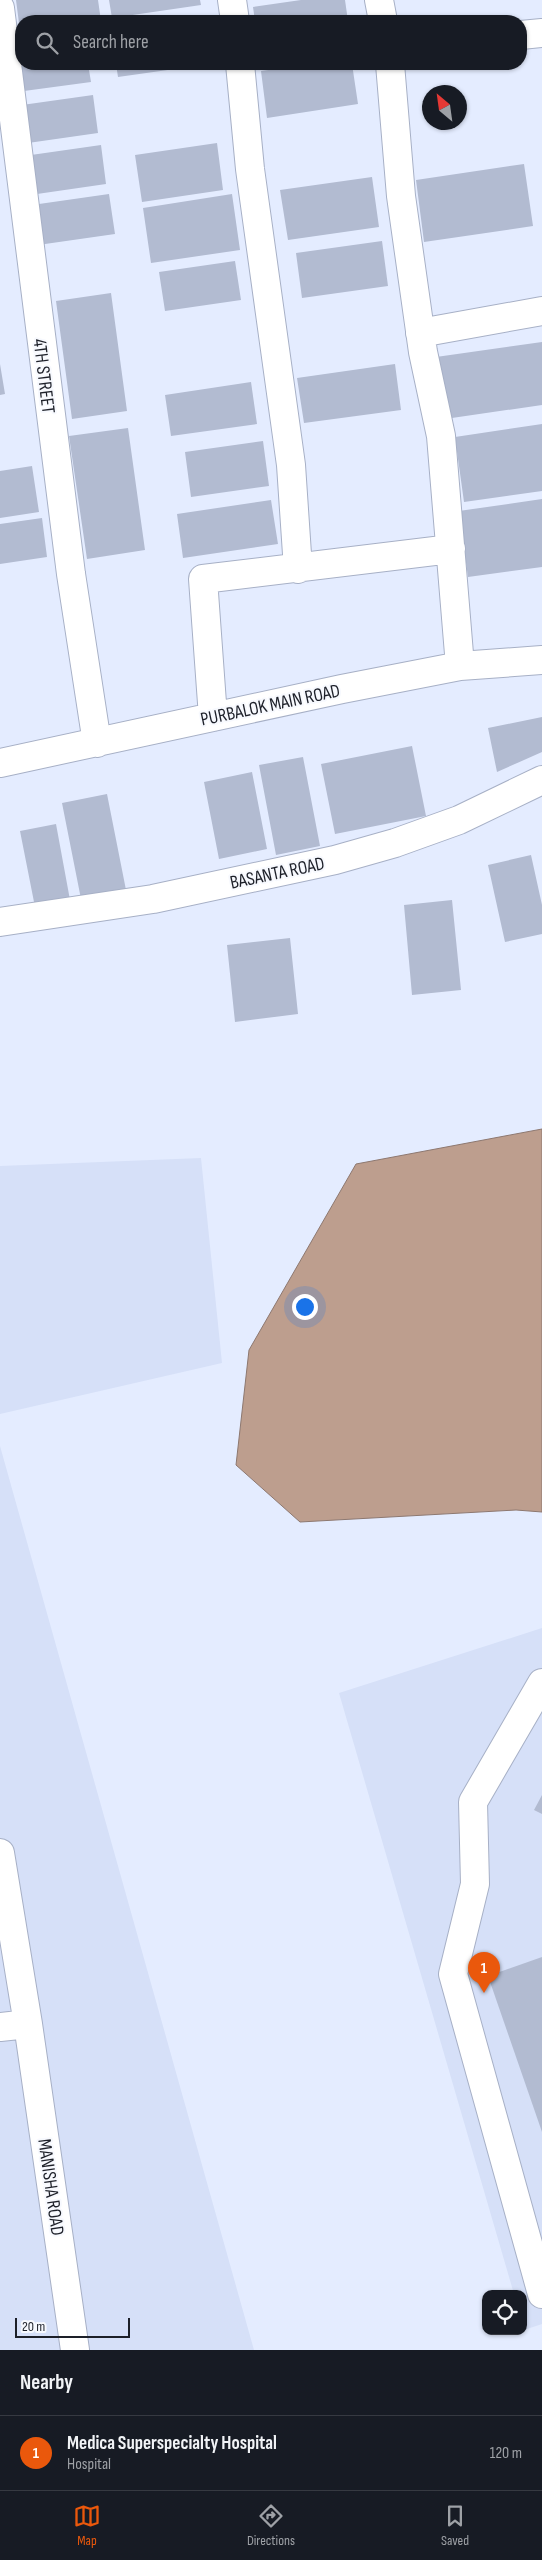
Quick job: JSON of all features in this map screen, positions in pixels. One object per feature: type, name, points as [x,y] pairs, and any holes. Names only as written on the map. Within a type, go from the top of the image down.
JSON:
[{"type":"street","points":[[232,0],[234,15]]},
{"type":"street","points":[[379,0],[382,15]]},
{"type":"street","name":"4TH STREET","points":[[0,8],[70,564],[97,743]]},
{"type":"street","points":[[527,34],[542,33]]},
{"type":"street","points":[[241,70],[250,169],[291,465],[298,569]]},
{"type":"street","points":[[390,70],[401,196],[420,333],[441,436],[460,666]]},
{"type":"street","points":[[420,333],[542,311]]},
{"type":"street","points":[[214,717],[203,579],[451,549]]},
{"type":"street","name":"PURBALOK MAIN ROAD","points":[[0,763],[460,666],[542,660]]},
{"type":"street","name":"BASANTA ROAD","points":[[0,922],[153,899],[335,860],[395,844],[459,820],[542,780]]},
{"type":"street","points":[[542,1683],[473,1802],[475,1884],[453,1974],[535,2237],[542,2294]]},
{"type":"street","name":"MANISHA ROAD","points":[[0,1853],[28,2024],[75,2350]]},
{"type":"street","points":[[0,2027],[28,2024]]},
{"type":"shaded area","points":[[542,1129],[542,1512],[516,1510],[300,1522],[236,1465],[249,1350],[356,1164]]},
{"type":"shaded area","points":[[201,1158],[222,1363],[0,1414],[0,1166]]},
{"type":"shaded area","points":[[0,1446],[254,2350],[0,2350]]},
{"type":"shaded area","points":[[542,1628],[542,2324],[527,2329],[527,2290],[513,2290],[339,1693]]},
{"type":"building","points":[[16,0],[98,0],[100,15],[18,15]]},
{"type":"building","points":[[109,0],[200,0],[201,5],[133,15],[112,15]]},
{"type":"building","points":[[301,0],[345,0],[347,15],[254,15],[253,7]]},
{"type":"building","points":[[22,70],[89,70],[91,82],[24,91]]},
{"type":"building","points":[[117,70],[168,70],[118,77]]},
{"type":"building","points":[[353,70],[358,104],[267,118],[261,71]]},
{"type":"building","points":[[93,95],[98,133],[28,143],[22,105]]},
{"type":"building","points":[[217,143],[223,190],[142,202],[135,155]]},
{"type":"building","points":[[101,145],[106,184],[37,194],[31,155]]},
{"type":"building","points":[[524,164],[533,226],[424,242],[416,180]]},
{"type":"building","points":[[372,177],[379,227],[288,240],[280,190]]},
{"type":"building","points":[[109,194],[115,234],[38,245],[32,205]]},
{"type":"building","points":[[232,194],[240,250],[151,263],[143,208]]},
{"type":"building","points":[[382,241],[388,286],[302,298],[296,253]]},
{"type":"building","points":[[235,261],[241,300],[165,311],[159,272]]},
{"type":"building","points":[[111,293],[127,411],[72,419],[56,301]]},
{"type":"building","points":[[542,342],[542,405],[445,419],[436,357]]},
{"type":"building","points":[[0,364],[5,394],[0,395]]},
{"type":"building","points":[[395,364],[401,410],[304,423],[297,378]]},
{"type":"building","points":[[251,382],[257,424],[171,436],[165,395]]},
{"type":"building","points":[[542,424],[542,491],[464,502],[455,437]]},
{"type":"building","points":[[128,428],[145,550],[87,559],[69,436]]},
{"type":"building","points":[[263,441],[269,486],[191,497],[185,452]]},
{"type":"building","points":[[32,466],[39,512],[0,518],[0,471]]},
{"type":"building","points":[[542,499],[542,567],[468,577],[459,511]]},
{"type":"building","points":[[271,500],[278,544],[183,558],[177,514]]},
{"type":"building","points":[[42,518],[47,557],[0,564],[0,524]]},
{"type":"building","points":[[542,717],[542,752],[497,772],[488,728]]},
{"type":"building","points":[[412,746],[426,816],[335,834],[321,764]]},
{"type":"building","points":[[303,757],[320,846],[276,855],[259,765]]},
{"type":"building","points":[[252,772],[267,849],[219,859],[204,782]]},
{"type":"building","points":[[107,794],[126,890],[81,899],[62,803]]},
{"type":"building","points":[[56,824],[70,900],[35,907],[20,831]]},
{"type":"building","points":[[531,855],[542,905],[542,934],[505,942],[488,865]]},
{"type":"building","points":[[452,900],[461,990],[412,995],[404,905]]},
{"type":"building","points":[[290,938],[298,1014],[235,1022],[227,945]]},
{"type":"building","points":[[542,1795],[542,1814],[534,1810]]},
{"type":"building","points":[[542,1957],[542,2132],[488,1976]]},
{"type":"place","name":"Medica Superspecialty Hospital","points":[[484,1993]]}]
